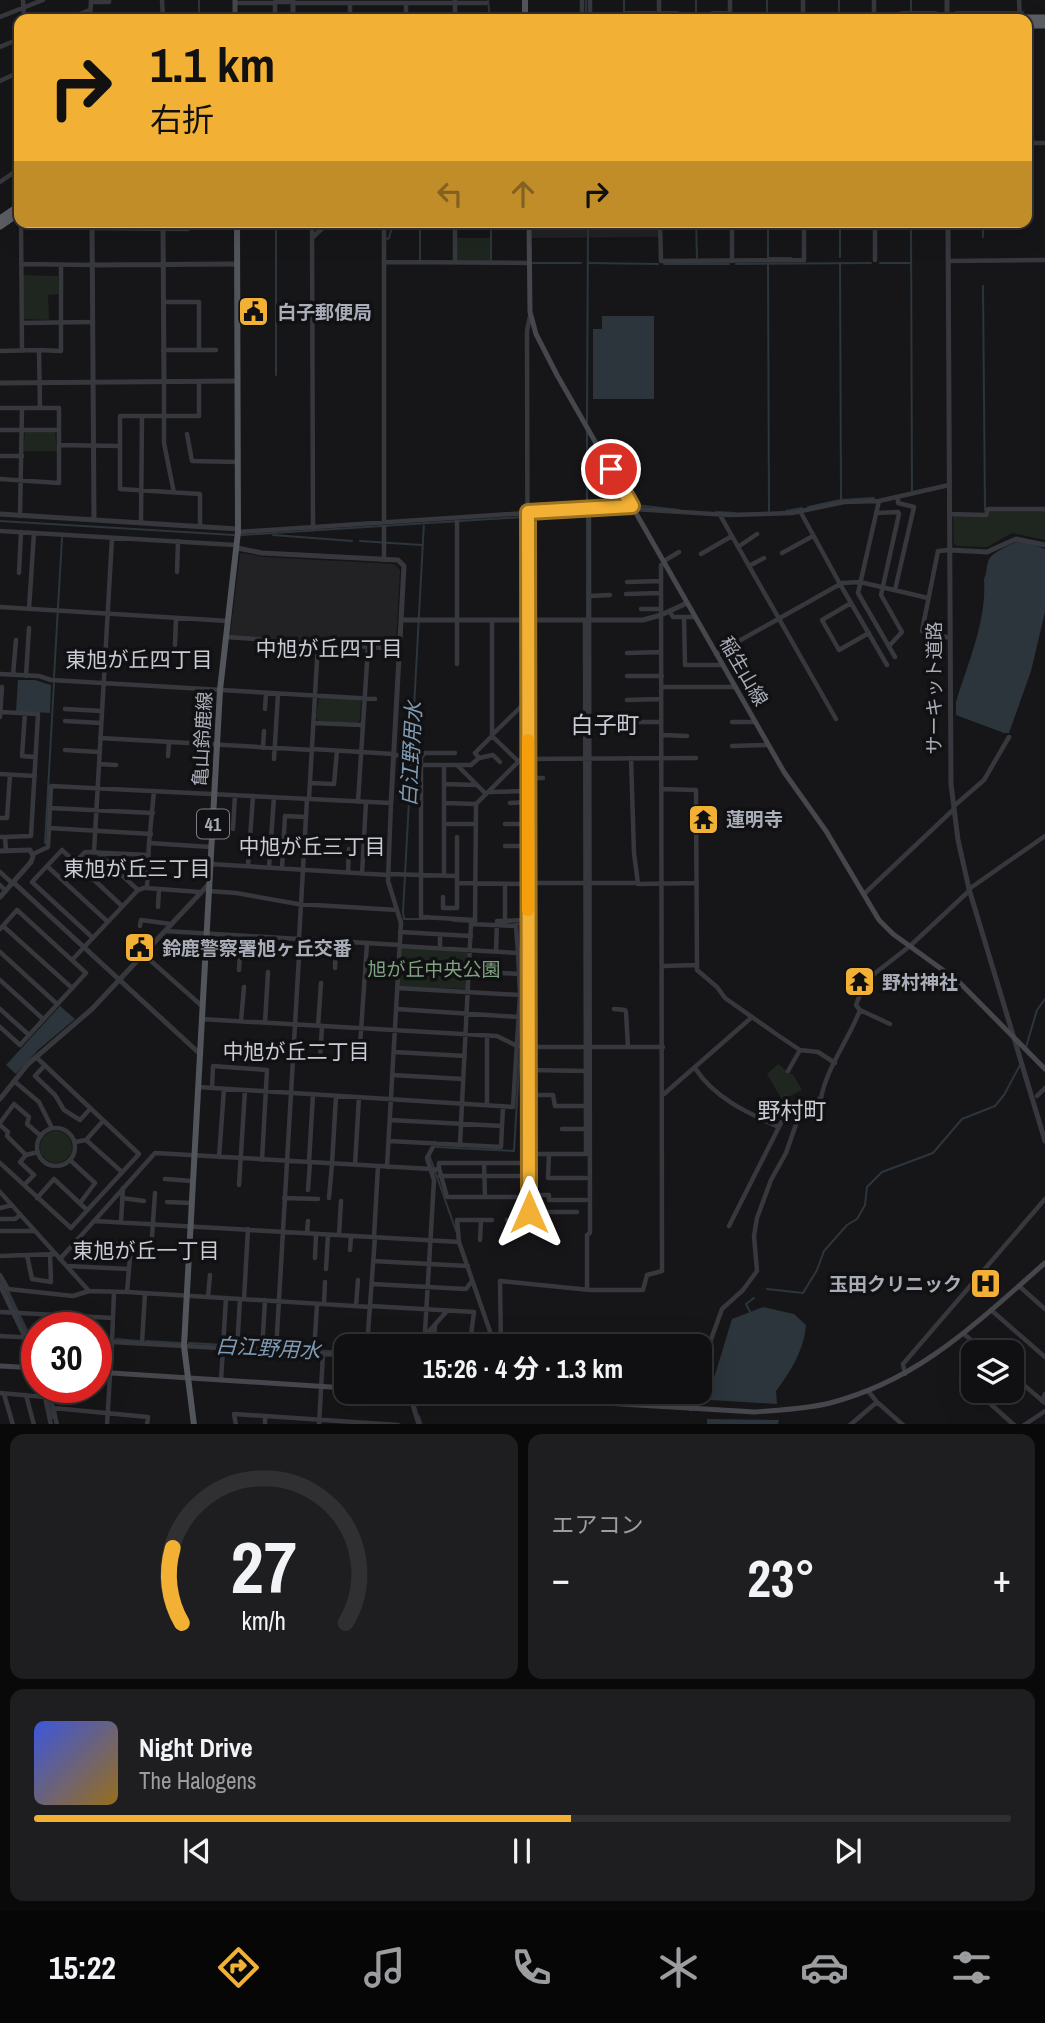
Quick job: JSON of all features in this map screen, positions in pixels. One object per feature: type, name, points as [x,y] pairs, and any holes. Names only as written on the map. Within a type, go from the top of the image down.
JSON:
[{"type":"main road","name":"亀山鈴鹿線","points":[[194,1424],[184,1346],[220,691],[238,531],[237,228]]},
{"type":"main road","name":"稲生山線","points":[[529,228],[530,313],[536,334],[783,772],[826,831],[873,914],[884,926],[967,989],[1045,1069]]},
{"type":"main road","points":[[618,1404],[755,1412],[791,1410],[830,1403],[868,1391],[936,1356],[1045,1264]]},
{"type":"main road","points":[[0,1366],[21,1367]]},
{"type":"main road","points":[[112,1373],[334,1387]]},
{"type":"street","points":[[23,0],[24,14]]},
{"type":"street","points":[[0,17],[43,0]]},
{"type":"street","points":[[90,14],[90,1],[109,0]]},
{"type":"street","points":[[235,1],[486,3]]},
{"type":"street","points":[[80,14],[90,10]]},
{"type":"street","points":[[19,228],[22,351]]},
{"type":"street","points":[[92,228],[94,520]]},
{"type":"street","points":[[152,228],[188,228]]},
{"type":"street","points":[[312,228],[313,528]]},
{"type":"street","points":[[312,237],[322,228]]},
{"type":"street","points":[[384,228],[384,560]]},
{"type":"street","points":[[455,228],[455,262]]},
{"type":"street","points":[[660,228],[661,261],[804,260],[804,228]]},
{"type":"street","points":[[732,228],[732,261]]},
{"type":"street","points":[[875,228],[875,260]]},
{"type":"street","name":"サーキット道路","points":[[948,228],[950,758],[954,807],[969,890],[1045,1141]]},
{"type":"street","points":[[163,230],[164,443],[174,493]]},
{"type":"street","points":[[948,261],[1045,260]]},
{"type":"street","points":[[384,262],[529,263]]},
{"type":"street","points":[[21,264],[237,264]]},
{"type":"street","points":[[0,351],[61,351],[61,265]]},
{"type":"street","points":[[163,302],[199,302],[199,350]]},
{"type":"street","points":[[507,1220],[529,1220],[527,331],[530,313]]},
{"type":"street","points":[[22,323],[93,322]]},
{"type":"street","points":[[39,350],[40,408]]},
{"type":"street","points":[[163,350],[216,350]]},
{"type":"street","points":[[0,383],[237,381]]},
{"type":"street","points":[[199,382],[199,416],[120,416],[119,446],[120,489],[200,494],[200,526]]},
{"type":"street","points":[[0,408],[59,408],[59,483],[0,479]]},
{"type":"street","points":[[20,516],[22,408]]},
{"type":"street","points":[[141,523],[142,416]]},
{"type":"street","points":[[0,430],[59,430]]},
{"type":"street","points":[[187,433],[192,461],[237,462]]},
{"type":"street","points":[[59,445],[119,446]]},
{"type":"street","points":[[0,456],[22,456]]},
{"type":"street","points":[[0,514],[200,526],[238,531],[457,520],[582,508],[634,508],[750,516],[800,511],[844,502],[879,501],[948,485]]},
{"type":"street","points":[[895,590],[914,507],[898,503],[898,497]]},
{"type":"street","points":[[869,633],[839,650],[822,620],[853,606],[879,501]]},
{"type":"street","points":[[587,1289],[589,514],[634,508]]},
{"type":"street","points":[[949,514],[986,514],[988,509],[1045,509]]},
{"type":"street","points":[[800,511],[887,665]]},
{"type":"street","points":[[876,513],[900,514],[881,595],[902,632],[889,646]]},
{"type":"street","points":[[719,514],[836,719]]},
{"type":"street","points":[[457,520],[457,664]]},
{"type":"street","points":[[0,531],[178,541],[236,547],[262,553],[398,561],[404,566],[388,875],[401,923],[387,1167]]},
{"type":"street","points":[[19,573],[22,532]]},
{"type":"street","points":[[29,609],[34,533]]},
{"type":"street","points":[[738,547],[757,534]]},
{"type":"street","points":[[701,554],[732,536]]},
{"type":"street","points":[[782,553],[813,536]]},
{"type":"street","points":[[112,538],[97,788],[96,852],[138,890]]},
{"type":"street","points":[[950,638],[922,631],[938,551],[988,552],[1016,539],[1045,545]]},
{"type":"street","points":[[177,572],[178,541]]},
{"type":"street","points":[[501,1334],[500,1281],[587,1289],[643,1290],[647,1275],[662,1271],[661,582],[663,563],[679,552]]},
{"type":"street","points":[[749,566],[764,558]]},
{"type":"street","points":[[626,582],[661,582]]},
{"type":"street","points":[[716,654],[840,584],[860,582],[928,598]]},
{"type":"street","points":[[626,594],[661,593]]},
{"type":"street","points":[[858,593],[895,657]]},
{"type":"street","points":[[589,596],[610,595]]},
{"type":"street","points":[[641,609],[670,612],[687,603]]},
{"type":"street","points":[[0,607],[228,621]]},
{"type":"street","points":[[401,620],[643,620],[661,612]]},
{"type":"street","points":[[670,612],[673,617],[695,617]]},
{"type":"street","points":[[684,617],[685,665],[723,665]]},
{"type":"street","points":[[175,645],[177,618]]},
{"type":"street","points":[[492,620],[492,735],[518,761]]},
{"type":"street","points":[[26,676],[29,628]]},
{"type":"street","points":[[226,637],[400,649]]},
{"type":"street","points":[[13,675],[16,640]]},
{"type":"street","points":[[276,1349],[318,643]]},
{"type":"street","points":[[358,802],[368,647]]},
{"type":"street","points":[[627,653],[662,652]]},
{"type":"street","points":[[0,674],[51,680],[375,699]]},
{"type":"street","points":[[628,676],[662,676]]},
{"type":"street","points":[[2,687],[0,714],[38,714],[31,836],[3,837],[3,851],[30,850],[33,854]]},
{"type":"street","points":[[662,687],[735,687]]},
{"type":"street","points":[[265,709],[267,693]]},
{"type":"street","points":[[274,759],[278,694]]},
{"type":"street","points":[[627,699],[662,699]]},
{"type":"street","points":[[479,758],[475,753],[528,700]]},
{"type":"street","points":[[65,709],[102,711]]},
{"type":"street","points":[[24,713],[22,756],[36,757]]},
{"type":"street","points":[[65,721],[101,723]]},
{"type":"street","points":[[627,722],[662,722]]},
{"type":"street","points":[[732,722],[755,722]]},
{"type":"street","points":[[313,723],[362,725]]},
{"type":"street","points":[[263,748],[264,731]]},
{"type":"street","points":[[662,735],[687,736]]},
{"type":"street","points":[[863,895],[984,780],[1009,737]]},
{"type":"street","points":[[100,738],[421,757]]},
{"type":"street","points":[[169,742],[169,756]]},
{"type":"street","points":[[732,746],[768,746]]},
{"type":"street","points":[[65,750],[99,752]]},
{"type":"street","points":[[310,783],[334,784],[337,751]]},
{"type":"street","points":[[197,1087],[513,1107],[520,995],[516,926],[421,916],[421,757],[425,752],[455,753]]},
{"type":"street","points":[[421,765],[471,765],[479,758],[493,755],[500,762]]},
{"type":"street","points":[[631,758],[634,853],[638,883]]},
{"type":"street","points":[[460,1144],[471,924],[475,922],[476,804],[521,759],[696,758]]},
{"type":"street","points":[[99,764],[116,765]]},
{"type":"street","points":[[444,765],[444,876]]},
{"type":"street","points":[[457,765],[487,793],[528,791]]},
{"type":"street","points":[[0,774],[35,776]]},
{"type":"street","points":[[0,818],[7,818],[10,775]]},
{"type":"street","points":[[528,778],[543,778]]},
{"type":"street","points":[[444,784],[476,785]]},
{"type":"street","points":[[33,854],[47,848],[51,786],[391,803]]},
{"type":"street","points":[[662,789],[696,790],[697,970],[725,998],[800,1050],[818,1052],[835,1063]]},
{"type":"street","points":[[146,887],[154,791]]},
{"type":"street","points":[[233,830],[235,795]]},
{"type":"street","points":[[248,866],[253,796]]},
{"type":"street","points":[[269,867],[274,797]]},
{"type":"street","points":[[362,874],[366,802]]},
{"type":"street","points":[[510,803],[528,802]]},
{"type":"street","points":[[444,803],[476,804]]},
{"type":"street","points":[[50,808],[153,813]]},
{"type":"street","points":[[282,868],[285,816],[306,817]]},
{"type":"street","points":[[444,824],[475,824]]},
{"type":"street","points":[[505,824],[528,824]]},
{"type":"street","points":[[49,828],[150,834]]},
{"type":"street","points":[[890,1024],[860,1010],[856,1005],[867,981],[910,946],[969,890],[1045,836]]},
{"type":"street","points":[[443,897],[443,908],[457,908],[457,837]]},
{"type":"street","points":[[149,843],[211,847]]},
{"type":"street","points":[[505,846],[528,846]]},
{"type":"street","points":[[348,873],[349,849]]},
{"type":"street","points":[[93,938],[32,882],[62,850],[122,906]]},
{"type":"street","points":[[75,862],[85,852],[148,855]]},
{"type":"street","points":[[0,897],[31,862],[33,854]]},
{"type":"street","points":[[211,864],[362,874],[457,876]]},
{"type":"street","points":[[47,866],[108,922]]},
{"type":"street","points":[[0,872],[199,1053]]},
{"type":"street","points":[[457,883],[697,883]]},
{"type":"street","points":[[505,884],[505,920]]},
{"type":"street","points":[[0,885],[6,891]]},
{"type":"street","points":[[72,960],[138,890],[146,887],[200,892]]},
{"type":"street","points":[[0,1099],[35,1056],[92,1009],[200,892],[209,888],[301,904],[397,910]]},
{"type":"street","points":[[158,907],[159,890]]},
{"type":"street","points":[[0,1027],[20,1045],[86,973],[17,910],[1,928],[72,988]]},
{"type":"street","points":[[141,926],[141,920],[171,924]]},
{"type":"street","points":[[497,923],[524,920]]},
{"type":"street","points":[[496,952],[497,923]]},
{"type":"street","points":[[165,930],[518,953]]},
{"type":"street","points":[[400,932],[471,936]]},
{"type":"street","points":[[440,934],[440,948]]},
{"type":"street","points":[[239,970],[241,936]]},
{"type":"street","points":[[335,968],[336,941]]},
{"type":"street","points":[[359,1060],[367,943]]},
{"type":"street","points":[[0,952],[57,1004]]},
{"type":"street","points":[[143,954],[202,1006]]},
{"type":"street","points":[[662,966],[697,965]]},
{"type":"street","points":[[470,971],[519,974]]},
{"type":"street","points":[[265,1023],[268,972]]},
{"type":"street","points":[[0,980],[43,1019]]},
{"type":"street","points":[[320,1059],[321,983]]},
{"type":"street","points":[[242,1021],[244,987]]},
{"type":"street","points":[[397,988],[520,995]]},
{"type":"street","points":[[0,1009],[29,1035]]},
{"type":"street","points":[[396,1009],[519,1017]]},
{"type":"street","points":[[614,1010],[625,1010],[628,1047]]},
{"type":"street","points":[[729,1226],[788,1111],[821,1098],[860,1010]]},
{"type":"street","points":[[663,1095],[752,1017]]},
{"type":"street","points":[[201,1019],[487,1035],[497,1036],[517,1046],[530,1047],[663,1047]]},
{"type":"street","points":[[487,1035],[487,1105]]},
{"type":"street","points":[[530,1154],[586,1154],[588,1047]]},
{"type":"street","points":[[788,1071],[800,1050]]},
{"type":"street","points":[[394,1052],[465,1056]]},
{"type":"street","points":[[0,1163],[71,1228],[139,1154],[35,1056]]},
{"type":"street","points":[[44,1066],[35,1076],[55,1095],[64,1110],[80,1120],[90,1109]]},
{"type":"street","points":[[212,1088],[213,1066],[267,1070],[262,1160]]},
{"type":"street","points":[[695,1068],[704,1081],[720,1094],[779,1127]]},
{"type":"street","points":[[529,1070],[586,1071]]},
{"type":"street","points":[[393,1075],[463,1079]]},
{"type":"street","points":[[14,1081],[39,1102],[52,1128]]},
{"type":"street","points":[[219,1157],[224,1088]]},
{"type":"street","points":[[1037,1096],[1045,1088]]},
{"type":"street","points":[[239,1185],[244,1090]]},
{"type":"street","points":[[308,1190],[313,1094]]},
{"type":"street","points":[[529,1095],[553,1095],[555,1106],[586,1106]]},
{"type":"street","points":[[329,1198],[336,1096]]},
{"type":"street","points":[[355,1165],[359,1097]]},
{"type":"street","points":[[26,1155],[7,1136],[8,1132],[0,1124],[15,1104],[29,1117],[27,1124],[41,1136]]},
{"type":"street","points":[[389,1141],[500,1147],[503,1106]]},
{"type":"street","points":[[712,1337],[722,1309],[743,1290],[757,1271],[754,1236],[757,1218],[771,1180],[786,1153],[802,1107]]},
{"type":"street","points":[[390,1120],[502,1126]]},
{"type":"street","points":[[75,1142],[86,1140],[103,1121]]},
{"type":"street","points":[[52,1128],[66,1130],[75,1142],[71,1160],[62,1165],[50,1165],[43,1160],[38,1152],[41,1136],[52,1128]]},
{"type":"street","points":[[562,1129],[586,1129]]},
{"type":"street","points":[[86,1140],[123,1172]]},
{"type":"street","points":[[427,1334],[432,1170],[427,1153],[435,1143]]},
{"type":"street","points":[[24,1185],[34,1174],[20,1161],[26,1155],[38,1152]]},
{"type":"street","points":[[0,1256],[55,1256],[76,1242],[155,1153],[432,1170],[439,1168]]},
{"type":"street","points":[[549,1154],[548,1178],[586,1178]]},
{"type":"street","points":[[71,1160],[94,1183],[80,1203]]},
{"type":"street","points":[[529,1163],[439,1163],[439,1168],[447,1197],[549,1195],[549,1200],[586,1200]]},
{"type":"street","points":[[484,1163],[485,1197]]},
{"type":"street","points":[[369,1334],[378,1166]]},
{"type":"street","points":[[440,1175],[529,1176]]},
{"type":"street","points":[[37,1198],[54,1179],[88,1210]]},
{"type":"street","points":[[165,1180],[192,1181]]},
{"type":"street","points":[[121,1222],[123,1188]]},
{"type":"street","points":[[0,1192],[89,1291]]},
{"type":"street","points":[[152,1237],[155,1193]]},
{"type":"street","points":[[122,1198],[144,1201]]},
{"type":"street","points":[[284,1198],[318,1199]]},
{"type":"street","points":[[905,1374],[903,1364],[1045,1199]]},
{"type":"street","points":[[340,1235],[341,1201]]},
{"type":"street","points":[[167,1202],[191,1203]]},
{"type":"street","points":[[0,1208],[12,1206]]},
{"type":"street","points":[[529,1212],[576,1212]]},
{"type":"street","points":[[0,1219],[15,1219],[20,1214]]},
{"type":"street","points":[[491,1334],[459,1240],[457,1220],[492,1220]]},
{"type":"street","points":[[480,1240],[481,1220]]},
{"type":"street","points":[[94,1221],[431,1241],[459,1240]]},
{"type":"street","points":[[307,1233],[308,1221]]},
{"type":"street","points":[[237,1347],[248,1229]]},
{"type":"street","points":[[0,1231],[35,1231]]},
{"type":"street","points":[[314,1258],[316,1234]]},
{"type":"street","points":[[326,1269],[328,1234]]},
{"type":"street","points":[[350,1250],[351,1236]]},
{"type":"street","points":[[76,1242],[131,1245],[127,1292]]},
{"type":"street","points":[[27,1255],[32,1279],[51,1282],[55,1256]]},
{"type":"street","points":[[373,1261],[468,1266]]},
{"type":"street","points":[[66,1266],[129,1269]]},
{"type":"street","points":[[0,1275],[8,1289],[74,1296],[89,1291],[127,1292],[474,1312],[471,1334]]},
{"type":"street","points":[[208,1297],[210,1275]]},
{"type":"street","points":[[356,1306],[358,1280]]},
{"type":"street","points":[[372,1284],[466,1289],[473,1281]]},
{"type":"street","points":[[314,1351],[325,1282]]},
{"type":"street","points":[[1019,1286],[1045,1309]]},
{"type":"street","points":[[1,1287],[21,1323]]},
{"type":"street","points":[[114,1292],[112,1342],[262,1348],[334,1354]]},
{"type":"street","points":[[142,1343],[145,1293]]},
{"type":"street","points":[[221,1380],[226,1298]]},
{"type":"street","points":[[262,1348],[265,1300]]},
{"type":"street","points":[[427,1334],[447,1310]]},
{"type":"street","points":[[991,1310],[1045,1357]]},
{"type":"street","points":[[0,1312],[113,1318]]},
{"type":"street","points":[[434,1334],[435,1325]]},
{"type":"street","points":[[964,1334],[971,1340]]},
{"type":"street","points":[[0,1336],[21,1338]]},
{"type":"street","points":[[319,1422],[323,1354]]},
{"type":"street","points":[[1024,1385],[1043,1402],[1045,1394]]},
{"type":"street","points":[[868,1391],[903,1424]]},
{"type":"street","points":[[13,1424],[2,1393],[21,1395]]},
{"type":"street","points":[[850,1424],[877,1402]]},
{"type":"street","points":[[28,1403],[34,1424]]},
{"type":"street","points":[[46,1403],[51,1424]]},
{"type":"street","points":[[107,1424],[108,1403]]},
{"type":"street","points":[[989,1403],[1014,1424]]},
{"type":"street","points":[[413,1404],[419,1424]]},
{"type":"street","points":[[691,1409],[692,1404]]},
{"type":"street","points":[[57,1424],[53,1408],[148,1417],[147,1424]]},
{"type":"street","points":[[1024,1424],[1045,1410]]},
{"type":"street","points":[[236,1424],[234,1414],[319,1422],[396,1424]]},
{"type":"street","points":[[265,1416],[265,1424]]},
{"type":"street","points":[[292,1418],[293,1424]]},
{"type":"shaded area","points":[[532,228],[658,228],[658,237],[532,238]]},
{"type":"shaded area","points":[[602,316],[654,316],[654,399],[593,399],[593,329],[602,329]]},
{"type":"shaded area","points":[[1016,542],[1045,549],[1045,612],[1031,671],[1009,733],[1004,733],[956,715],[956,702],[980,626],[988,562],[996,553]]},
{"type":"shaded area","points":[[240,554],[263,557],[394,564],[400,570],[396,643],[393,646],[230,636]]},
{"type":"shaded area","points":[[18,680],[35,680],[51,685],[50,713],[16,711]]},
{"type":"shaded area","points":[[60,1006],[75,1019],[38,1050],[16,1074],[6,1065]]},
{"type":"shaded area","points":[[763,1307],[794,1314],[806,1325],[796,1360],[776,1391],[777,1404],[712,1400],[712,1384],[732,1319]]},
{"type":"shaded area","points":[[707,1419],[779,1420],[778,1424],[707,1424]]},
{"type":"green space","points":[[456,238],[490,238],[490,261],[456,262]]},
{"type":"green space","points":[[23,275],[58,276],[59,294],[48,295],[49,320],[23,319]]},
{"type":"green space","points":[[25,432],[55,432],[57,451],[23,451]]},
{"type":"green space","points":[[1045,510],[1045,540],[1012,533],[987,547],[954,544],[953,516],[986,516],[991,511]]},
{"type":"green space","points":[[319,697],[359,699],[360,720],[357,723],[318,721],[316,717]]},
{"type":"green space","name":"旭が丘中央公園","points":[[402,948],[467,952],[467,989],[400,987]]},
{"type":"green space","points":[[778,1064],[794,1076],[802,1090],[782,1100],[767,1074]]},
{"type":"green space","points":[[56,1131],[67,1136],[72,1147],[67,1158],[56,1163],[45,1158],[40,1147],[45,1136]]},
{"type":"waterway","points":[[199,0],[199,14]]},
{"type":"waterway","points":[[488,0],[489,14]]},
{"type":"waterway","points":[[586,0],[586,14]]},
{"type":"waterway","points":[[624,0],[624,12],[656,12]]},
{"type":"waterway","points":[[696,0],[696,14]]},
{"type":"waterway","points":[[767,0],[767,13]]},
{"type":"waterway","points":[[839,0],[839,11]]},
{"type":"waterway","points":[[911,0],[911,11]]},
{"type":"waterway","points":[[661,12],[678,12]]},
{"type":"waterway","points":[[712,12],[727,12]]},
{"type":"waterway","points":[[901,12],[936,12]]},
{"type":"waterway","points":[[956,12],[1023,12]]},
{"type":"waterway","points":[[686,13],[695,13]]},
{"type":"waterway","points":[[733,13],[746,13]]},
{"type":"waterway","points":[[276,228],[276,375]]},
{"type":"waterway","points":[[387,239],[392,228]]},
{"type":"waterway","points":[[420,228],[420,260]]},
{"type":"waterway","points":[[491,228],[491,260]]},
{"type":"waterway","points":[[587,422],[588,228]]},
{"type":"waterway","points":[[696,228],[697,258]]},
{"type":"waterway","points":[[768,228],[768,258],[791,258]]},
{"type":"waterway","points":[[840,228],[840,257]]},
{"type":"waterway","points":[[911,228],[912,491]]},
{"type":"waterway","points":[[983,228],[983,237]]},
{"type":"waterway","points":[[533,263],[581,263]]},
{"type":"waterway","points":[[589,263],[658,264]]},
{"type":"waterway","points":[[840,263],[841,500]]},
{"type":"waterway","points":[[736,264],[871,263]]},
{"type":"waterway","points":[[880,263],[911,263]]},
{"type":"waterway","points":[[664,264],[729,264]]},
{"type":"waterway","points":[[768,264],[769,511]]},
{"type":"waterway","points":[[983,286],[985,510]]},
{"type":"waterway","points":[[587,431],[587,618]]},
{"type":"waterway","points":[[808,507],[841,500],[874,498]]},
{"type":"waterway","points":[[635,505],[679,510]]},
{"type":"waterway","points":[[601,511],[629,508]]},
{"type":"waterway","points":[[786,511],[802,508]]},
{"type":"waterway","points":[[716,512],[735,513]]},
{"type":"waterway","points":[[241,535],[585,513]]},
{"type":"waterway","points":[[0,521],[234,535]]},
{"type":"waterway","name":"白江野用水","points":[[424,522],[403,912],[404,919],[426,919]]},
{"type":"waterway","points":[[273,535],[352,541]]},
{"type":"waterway","points":[[54,677],[62,538]]},
{"type":"waterway","points":[[360,541],[422,545]]},
{"type":"waterway","points":[[45,843],[54,683]]},
{"type":"waterway","name":"白江野用水","points":[[453,921],[471,922]]},
{"type":"waterway","name":"白江野用水","points":[[515,924],[520,924],[523,987],[520,1043]]},
{"type":"waterway","points":[[1026,1047],[1037,1010],[1045,999]]},
{"type":"waterway","name":"白江野用水","points":[[436,1147],[514,1151],[520,1050]]},
{"type":"waterway","points":[[767,1289],[803,1293],[817,1270],[824,1251],[847,1225],[857,1219],[865,1205],[867,1187],[882,1172],[933,1153],[962,1119],[995,1106],[1020,1065]]},
{"type":"waterway","name":"白江野用水","points":[[430,1157],[456,1231]]},
{"type":"waterway","name":"白江野用水","points":[[0,1281],[21,1325]]},
{"type":"waterway","points":[[750,1312],[746,1304],[754,1298]]},
{"type":"waterway","name":"白江野用水","points":[[116,1339],[139,1341]]},
{"type":"waterway","name":"白江野用水","points":[[146,1341],[180,1343]]},
{"type":"waterway","name":"白江野用水","points":[[189,1343],[334,1351]]},
{"type":"waterway","name":"白江野用水","points":[[50,1403],[53,1415]]},
{"type":"waterway","points":[[419,1416],[422,1424]]},
{"type":"slow traffic","points":[[528,740],[528,910]]},
{"type":"place","name":"白子郵便局","points":[[254,312]]},
{"type":"place","name":"蓮明寺","points":[[703,819]]},
{"type":"place","name":"鈴鹿警察署旭ヶ丘交番","points":[[139,948]]},
{"type":"place","name":"野村神社","points":[[859,982]]},
{"type":"place","name":"玉田クリニック","points":[[985,1284]]},
{"type":"district","name":"中旭が丘四丁目","points":[[329,648]]},
{"type":"district","name":"東旭が丘四丁目","points":[[139,659]]},
{"type":"district","name":"白子町","points":[[605,724]]},
{"type":"district","name":"中旭が丘三丁目","points":[[312,846]]},
{"type":"district","name":"東旭が丘三丁目","points":[[137,868]]},
{"type":"district","name":"中旭が丘二丁目","points":[[296,1051]]},
{"type":"district","name":"野村町","points":[[792,1110]]},
{"type":"district","name":"東旭が丘一丁目","points":[[146,1250]]},
{"type":"route","points":[[529,1212],[528,512],[632,506],[611,469]]}]
